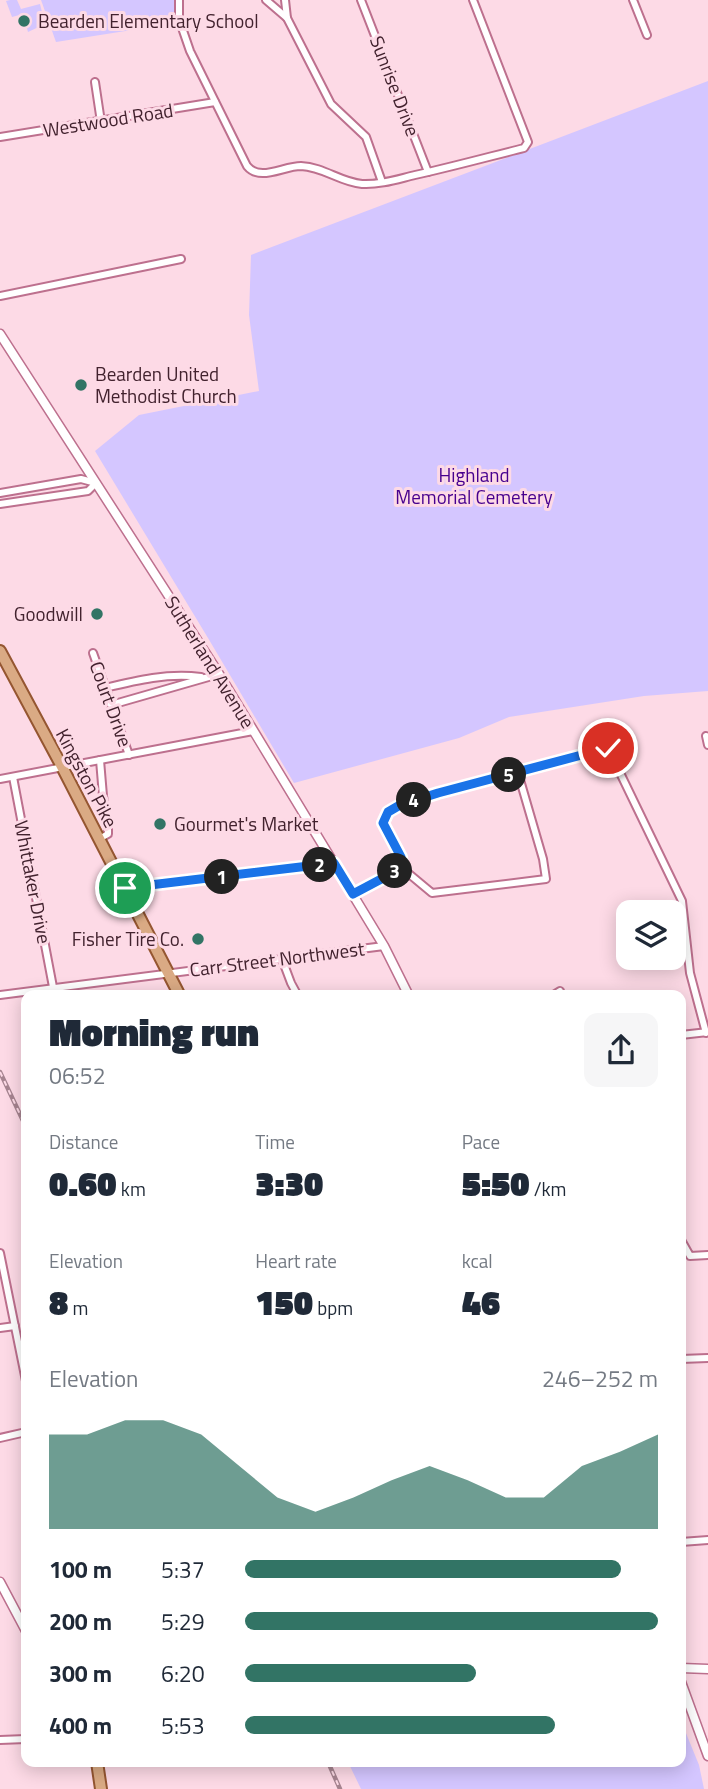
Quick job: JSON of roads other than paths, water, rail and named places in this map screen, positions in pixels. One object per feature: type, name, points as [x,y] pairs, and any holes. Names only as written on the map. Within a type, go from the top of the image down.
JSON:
[{"type":"main road","name":"Kingston Pike","points":[[0,651],[177,990]]},
{"type":"main road","points":[[98,1767],[101,1789]]},
{"type":"street","points":[[179,0],[179,19],[183,34],[251,171],[263,174],[290,167],[314,167],[354,183],[365,184],[428,172],[527,146],[528,142],[474,0]]},
{"type":"street","points":[[265,0],[287,18]]},
{"type":"street","points":[[285,0],[287,18],[331,104],[366,137],[382,182]]},
{"type":"street","name":"Sunrise Drive","points":[[361,0],[428,172]]},
{"type":"street","points":[[633,0],[647,35]]},
{"type":"street","points":[[95,82],[101,122]]},
{"type":"street","name":"Westwood Road","points":[[0,137],[215,102]]},
{"type":"street","points":[[0,296],[181,260]]},
{"type":"street","name":"Sutherland Avenue","points":[[0,334],[219,674],[384,946],[406,990]]},
{"type":"street","points":[[0,493],[80,479],[96,483]]},
{"type":"street","points":[[0,505],[88,491],[96,483]]},
{"type":"street","name":"Court Drive","points":[[93,653],[129,755]]},
{"type":"street","points":[[111,705],[219,674]]},
{"type":"street","points":[[105,688],[154,677],[182,675],[206,678]]},
{"type":"street","points":[[0,779],[253,731]]},
{"type":"street","points":[[706,736],[708,745]]},
{"type":"street","points":[[518,772],[543,859],[546,879],[432,893],[402,868],[401,857],[383,823],[388,812],[400,805],[438,793],[608,748],[682,901],[690,973],[707,1033],[686,1035]]},
{"type":"street","points":[[99,839],[108,834],[100,760]]},
{"type":"street","name":"Whittaker Drive","points":[[13,777],[53,987]]},
{"type":"street","points":[[125,888],[334,863]]},
{"type":"street","points":[[353,894],[402,868]]},
{"type":"street","name":"Carr Street Northwest","points":[[33,990],[384,946]]},
{"type":"street","points":[[282,959],[295,990]]},
{"type":"street","name":"Carr Street Northwest","points":[[0,995],[21,992]]},
{"type":"street","points":[[686,1249],[690,1256],[708,1255]]},
{"type":"street","points":[[0,1253],[21,1356]]},
{"type":"street","points":[[0,1328],[15,1326]]},
{"type":"street","points":[[686,1359],[708,1358]]},
{"type":"street","points":[[0,1438],[21,1433]]},
{"type":"street","points":[[686,1542],[708,1540]]},
{"type":"street","points":[[0,1582],[21,1622]]},
{"type":"street","points":[[686,1668],[708,1669]]},
{"type":"street","points":[[686,1696],[708,1756]]},
{"type":"street","points":[[0,1740],[21,1739]]},
{"type":"railway","points":[[0,1072],[21,1116]]},
{"type":"railway","points":[[330,1767],[340,1789]]},
{"type":"place","name":"Bearden Elementary School","points":[[24,21]]},
{"type":"place","name":"Bearden United Methodist Church","points":[[81,385]]},
{"type":"place","name":"Goodwill","points":[[97,614]]},
{"type":"place","name":"Gourmet's Market","points":[[160,824]]},
{"type":"place","name":"Fisher Tire Co.","points":[[198,939]]},
{"type":"park label","name":"Highland Memorial Cemetery","points":[[474,486]]}]
